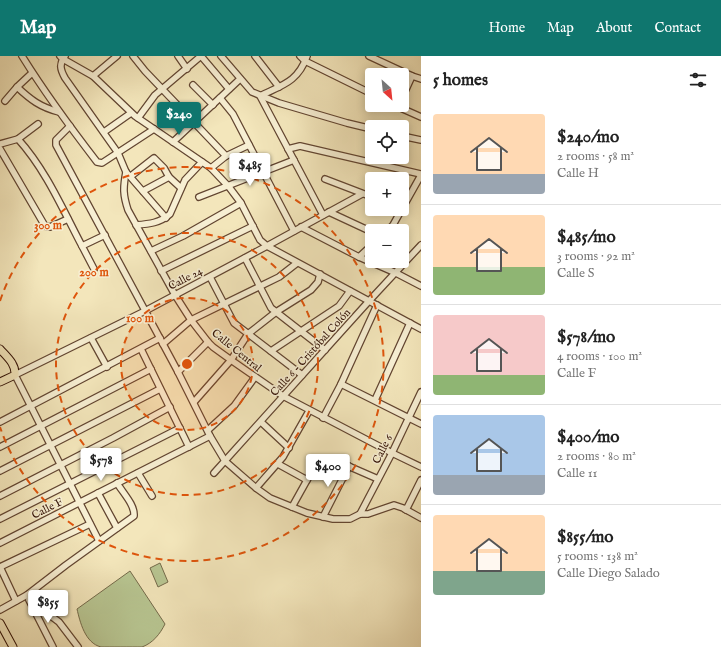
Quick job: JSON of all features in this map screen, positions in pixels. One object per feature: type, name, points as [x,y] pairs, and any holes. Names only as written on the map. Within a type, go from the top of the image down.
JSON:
[{"type":"main road","points":[[0,349],[13,363],[15,371],[15,375],[0,382]]},
{"type":"main road","points":[[0,622],[13,647]]},
{"type":"street","points":[[22,56],[59,112],[99,163],[102,163],[154,129]]},
{"type":"street","points":[[93,76],[117,56]]},
{"type":"street","points":[[133,56],[226,156]]},
{"type":"street","points":[[178,56],[187,69]]},
{"type":"street","points":[[138,118],[162,88],[201,56],[229,89]]},
{"type":"street","points":[[232,56],[224,58],[252,92],[260,96],[365,127]]},
{"type":"street","points":[[255,56],[279,87]]},
{"type":"street","points":[[300,56],[365,90]]},
{"type":"street","points":[[369,56],[421,79]]},
{"type":"street","points":[[166,218],[126,172],[118,153],[62,72],[60,64],[63,57],[93,76],[131,113],[211,168],[229,186],[241,204],[260,240],[267,246],[421,329]]},
{"type":"street","points":[[260,96],[285,85],[294,78],[306,59]]},
{"type":"street","points":[[5,101],[32,73]]},
{"type":"street","points":[[409,83],[412,76]]},
{"type":"street","points":[[173,142],[240,79]]},
{"type":"street","points":[[193,85],[213,105]]},
{"type":"street","points":[[17,87],[31,100],[59,112]]},
{"type":"street","points":[[260,96],[323,215]]},
{"type":"street","points":[[220,98],[233,114],[294,231]]},
{"type":"street","points":[[409,112],[421,117]]},
{"type":"street","points":[[104,132],[131,113]]},
{"type":"street","points":[[0,137],[2,144],[18,139],[38,124]]},
{"type":"street","points":[[70,126],[56,140],[56,144],[164,344],[209,433],[225,461],[270,498],[308,514],[333,519],[350,519],[360,514],[368,514],[394,506],[406,510],[421,518]]},
{"type":"street","points":[[409,137],[421,140]]},
{"type":"street","points":[[18,139],[46,176],[94,269]]},
{"type":"street","points":[[211,168],[226,156],[249,145]]},
{"type":"street","points":[[288,149],[300,146],[421,175],[409,196]]},
{"type":"street","points":[[0,150],[45,226],[50,227],[68,219]]},
{"type":"street","points":[[131,176],[154,158],[164,168],[169,177],[181,188]]},
{"type":"street","points":[[199,197],[294,160]]},
{"type":"street","points":[[136,225],[155,223],[166,218],[174,206],[185,180],[202,162]]},
{"type":"street","name":"Calle Central","points":[[126,172],[123,187],[124,199],[128,210],[161,271],[191,320],[208,342],[230,360],[283,396],[309,411],[421,467]]},
{"type":"street","points":[[143,191],[169,177]]},
{"type":"street","points":[[325,179],[365,195]]},
{"type":"street","name":"Calle 24","points":[[15,375],[145,311],[362,194]]},
{"type":"street","points":[[151,252],[241,204]]},
{"type":"street","points":[[329,212],[365,229]]},
{"type":"street","points":[[161,271],[253,226]]},
{"type":"street","points":[[301,227],[359,257],[421,286]]},
{"type":"street","points":[[82,246],[105,235]]},
{"type":"street","name":"Calle 6 - Cristóbal Colón","points":[[214,473],[421,245]]},
{"type":"street","points":[[359,257],[365,251]]},
{"type":"street","points":[[245,258],[271,308],[325,350]]},
{"type":"street","points":[[164,344],[191,320],[259,287],[283,274],[298,263]]},
{"type":"street","points":[[194,402],[230,360],[248,334],[276,312],[315,286],[318,282],[320,274]]},
{"type":"street","points":[[210,276],[234,323],[302,375]]},
{"type":"street","points":[[271,351],[339,306],[350,291]]},
{"type":"street","points":[[323,418],[341,384],[377,305]]},
{"type":"street","points":[[374,400],[410,323]]},
{"type":"street","points":[[91,338],[107,367]]},
{"type":"street","points":[[0,422],[160,338]]},
{"type":"street","points":[[178,372],[208,342]]},
{"type":"street","points":[[141,349],[189,446]]},
{"type":"street","points":[[0,447],[151,369]]},
{"type":"street","points":[[15,375],[99,541]]},
{"type":"street","name":"Calle F","points":[[0,543],[189,446],[209,433],[234,406],[255,378]]},
{"type":"street","points":[[341,384],[421,424]]},
{"type":"street","points":[[0,471],[160,389]]},
{"type":"street","name":"Calle 6","points":[[360,514],[392,453],[421,392]]},
{"type":"street","points":[[0,496],[170,407]]},
{"type":"street","points":[[256,488],[267,474],[278,464],[309,411]]},
{"type":"street","points":[[261,422],[288,448]]},
{"type":"street","points":[[0,519],[180,428]]},
{"type":"street","points":[[339,462],[378,479]]},
{"type":"street","points":[[278,464],[307,480]]},
{"type":"street","points":[[292,507],[316,464]]},
{"type":"street","points":[[323,517],[349,466]]},
{"type":"street","points":[[138,473],[152,496]]},
{"type":"street","points":[[406,510],[421,480]]},
{"type":"street","points":[[0,610],[27,595],[134,516],[132,506],[117,484]]},
{"type":"street","points":[[98,493],[117,528]]},
{"type":"street","points":[[16,601],[0,567],[90,524]]},
{"type":"street","points":[[27,595],[35,604],[59,622],[78,647]]},
{"type":"street","points":[[27,595],[53,647]]},
{"type":"street","points":[[43,609],[63,595]]},
{"type":"green space","points":[[160,563],[168,582],[158,587],[150,568]]},
{"type":"green space","points":[[130,571],[165,624],[156,638],[142,647],[101,647],[95,645],[87,637],[84,631],[77,609]]}]
